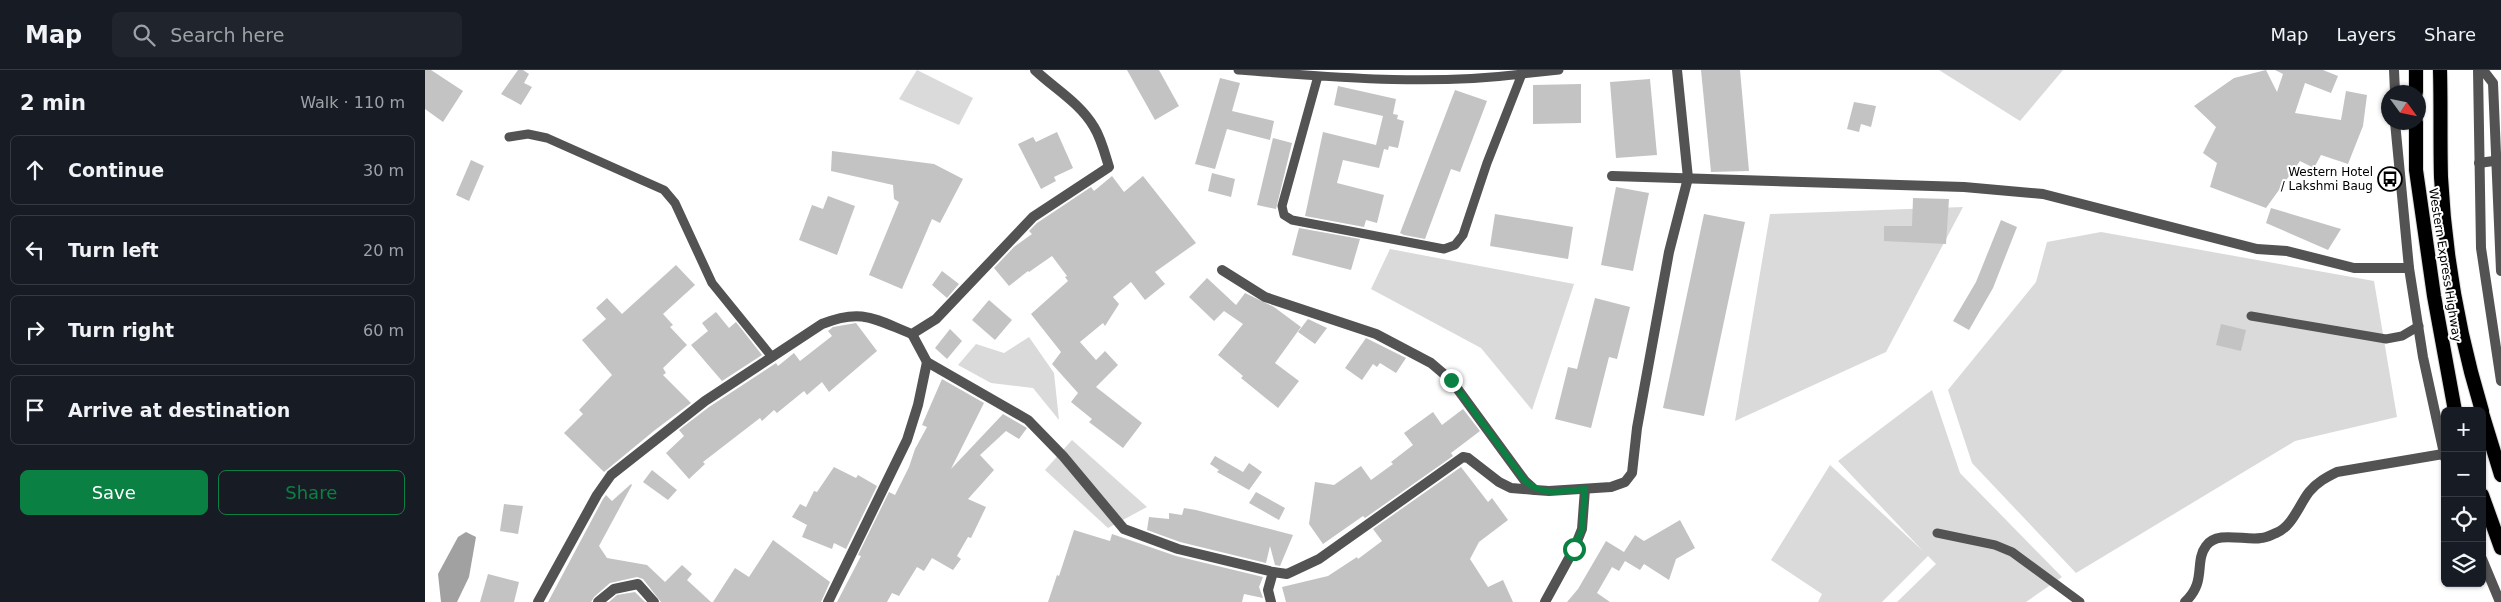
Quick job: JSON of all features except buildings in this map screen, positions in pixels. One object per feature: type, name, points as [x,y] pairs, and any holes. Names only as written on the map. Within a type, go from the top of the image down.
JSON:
[{"type":"highway","points":[[2416,70],[2416,85]]},
{"type":"highway","name":"Western Express Highway","points":[[2440,70],[2441,178],[2446,242],[2454,295],[2481,407]]},
{"type":"highway","name":"Western Express Highway","points":[[2416,130],[2416,170],[2434,296],[2454,407]]},
{"type":"highway","name":"Western Express Highway","points":[[2486,425],[2501,475]]},
{"type":"highway","points":[[2483,497],[2501,548]]},
{"type":"street","points":[[912,334],[936,319],[1033,217],[1109,167],[1095,127],[1075,103],[1051,86],[1035,70]]},
{"type":"street","points":[[538,602],[597,495],[611,475],[705,402],[821,324],[841,316],[854,314],[869,317],[912,334],[927,362],[1028,420],[1063,456],[1124,529],[1178,549],[1273,572],[1287,574],[1319,559],[1353,538],[1463,457],[1468,458],[1499,482],[1511,488],[1549,492],[1611,487],[1625,482],[1632,473],[1637,428],[1669,252],[1687,178],[1677,70]]},
{"type":"street","points":[[2394,70],[2395,85]]},
{"type":"street","points":[[2479,70],[2479,163],[2484,270],[2501,381]]},
{"type":"street","points":[[2483,70],[2493,83],[2498,160],[2501,271]]},
{"type":"street","points":[[2396,130],[2409,268],[2443,452]]},
{"type":"street","points":[[2479,163],[2498,160]]},
{"type":"street","points":[[1612,176],[1964,187],[2043,194],[2257,249],[2287,251],[2354,268],[2409,268]]},
{"type":"street","points":[[1222,270],[1265,297],[1376,334],[1431,363],[1451,380],[1525,481],[1535,490]]},
{"type":"street","points":[[828,602],[907,440],[918,405],[927,362]]},
{"type":"street","points":[[2185,602],[2197,588],[2205,547],[2211,540],[2220,538],[2261,538],[2279,532],[2290,521],[2310,490],[2323,479],[2337,472],[2441,456]]},
{"type":"street","points":[[1545,602],[1574,549],[1582,529],[1585,489]]},
{"type":"street","points":[[2486,569],[2500,602]]},
{"type":"street","points":[[1271,602],[1268,590],[1273,572]]},
{"type":"street","points":[[597,602],[614,589],[638,584],[653,602]]},
{"type":"lane","points":[[1238,70],[1384,80],[1479,79],[1559,70]]},
{"type":"lane","points":[[1318,76],[1282,206],[1284,215],[1292,220],[1444,249],[1455,244],[1463,235],[1487,163],[1522,74]]},
{"type":"lane","points":[[509,137],[528,134],[547,138],[650,182],[664,190],[675,203],[712,283],[772,357]]},
{"type":"lane","points":[[2484,270],[2501,271]]},
{"type":"lane","points":[[2251,316],[2386,339],[2402,336],[2419,326]]},
{"type":"lane","points":[[1937,533],[1995,546],[2012,552],[2080,602]]},
{"type":"shaded area","points":[[917,70],[973,98],[959,125],[899,99]]},
{"type":"shaded area","points":[[1939,70],[2063,70],[2020,121]]},
{"type":"shaded area","points":[[1963,207],[1886,352],[1735,421],[1770,214]]},
{"type":"shaded area","points":[[2101,232],[2374,281],[2397,417],[2295,441],[2076,573],[1972,463],[1948,390],[2036,282],[2047,242]]},
{"type":"shaded area","points":[[1390,249],[1574,284],[1532,410],[1481,348],[1371,289]]},
{"type":"shaded area","points":[[1029,337],[1054,373],[1059,420],[1033,388],[991,383],[958,365],[976,344],[1004,353]]},
{"type":"shaded area","points":[[1932,390],[1960,473],[2062,577],[2026,602],[1897,602],[1936,564],[1928,556],[1882,602],[1818,602],[1822,594],[1771,560],[1830,465],[1923,551],[1838,461]]},
{"type":"shaded area","points":[[1072,440],[1147,507],[1108,528],[1045,470]]},
{"type":"shaded area","points":[[466,532],[476,537],[469,577],[457,602],[441,602],[438,574],[458,537]]},
{"type":"place","name":"Western Hotel / Lakshmi Baug","points":[[2390,179]]},
{"type":"route","points":[[1451,380],[1525,481],[1535,490],[1549,492],[1585,489],[1582,529],[1574,549]]}]
